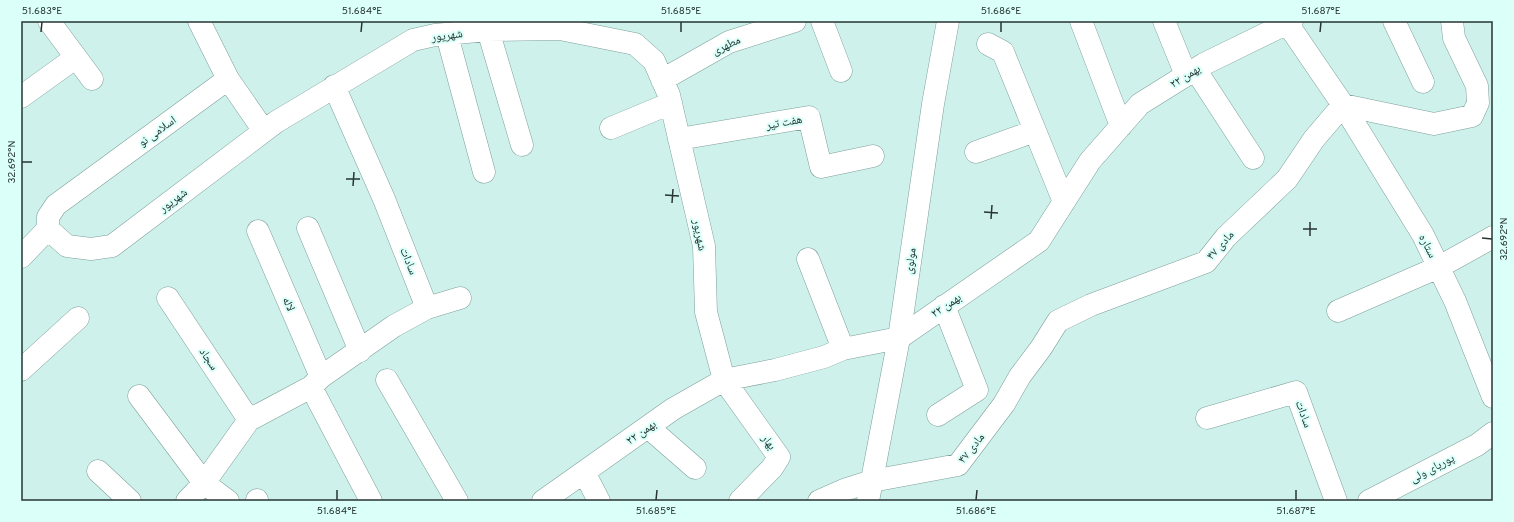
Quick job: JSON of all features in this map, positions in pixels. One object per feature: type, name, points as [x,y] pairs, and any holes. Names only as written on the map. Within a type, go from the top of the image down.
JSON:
[{"type":"street","points":[[48,21],[92,79]]},
{"type":"street","points":[[199,21],[228,79],[264,132]]},
{"type":"street","name":"مطهری","points":[[662,80],[729,42],[795,21]]},
{"type":"street","points":[[822,21],[841,71]]},
{"type":"street","name":"مولوی","points":[[870,491],[899,338],[933,104],[948,21]]},
{"type":"street","points":[[1081,21],[1121,126]]},
{"type":"street","points":[[1164,21],[1190,72],[1253,158]]},
{"type":"street","points":[[1394,21],[1423,82]]},
{"type":"street","points":[[1343,105],[1434,124],[1472,116],[1478,103],[1477,86],[1454,38],[1452,21]]},
{"type":"street","name":"۲۲ بهمن","points":[[543,501],[673,409],[724,380],[775,370],[824,357],[843,349],[899,338],[1039,240],[1090,161],[1140,104],[1259,28],[1289,22]]},
{"type":"street","name":"ستاره","points":[[1289,22],[1343,105],[1423,235],[1455,301],[1493,397]]},
{"type":"street","name":"شهریور","points":[[48,229],[67,246],[91,250],[112,246],[276,122],[413,40],[437,30],[560,29],[579,27],[635,44],[654,61],[669,95],[704,246],[706,312],[724,380]]},
{"type":"street","points":[[437,30],[484,172]]},
{"type":"street","points":[[488,30],[522,145]]},
{"type":"street","points":[[988,44],[1003,52],[1064,202]]},
{"type":"street","points":[[21,97],[75,58]]},
{"type":"street","name":"اسلامی نو","points":[[48,229],[48,217],[56,204],[228,79]]},
{"type":"street","name":"سادات","points":[[334,86],[384,199],[427,308]]},
{"type":"street","points":[[611,128],[671,103]]},
{"type":"street","name":"مادی ۴۷","points":[[819,501],[844,490],[870,491],[958,465],[1004,404],[1020,376],[1041,348],[1058,321],[1091,305],[1206,262],[1226,237],[1287,179],[1314,139],[1343,105]]},
{"type":"street","name":"هفت تیر","points":[[679,139],[809,117],[821,167],[873,156]]},
{"type":"street","points":[[976,152],[1035,131]]},
{"type":"street","points":[[308,228],[360,351]]},
{"type":"street","points":[[21,257],[48,229]]},
{"type":"street","name":"لاله","points":[[258,231],[316,382]]},
{"type":"street","points":[[1338,311],[1439,267],[1493,237]]},
{"type":"street","points":[[808,259],[843,349]]},
{"type":"street","name":"سجاد","points":[[168,298],[249,420]]},
{"type":"street","points":[[187,501],[204,483],[249,420],[316,382],[394,326],[427,308],[460,298]]},
{"type":"street","points":[[938,415],[977,390],[944,306]]},
{"type":"street","points":[[21,370],[78,318]]},
{"type":"street","points":[[387,380],[457,501]]},
{"type":"street","name":"بهار","points":[[724,380],[779,457],[772,468],[740,501]]},
{"type":"street","points":[[316,382],[371,501]]},
{"type":"street","name":"سادات","points":[[1207,418],[1296,392],[1336,501]]},
{"type":"street","points":[[139,396],[204,483],[228,501]]},
{"type":"street","points":[[648,426],[695,468]]},
{"type":"street","name":"پوریای ولی","points":[[1369,501],[1477,445],[1493,433]]},
{"type":"street","points":[[98,471],[130,501]]},
{"type":"street","points":[[584,472],[600,501]]}]
